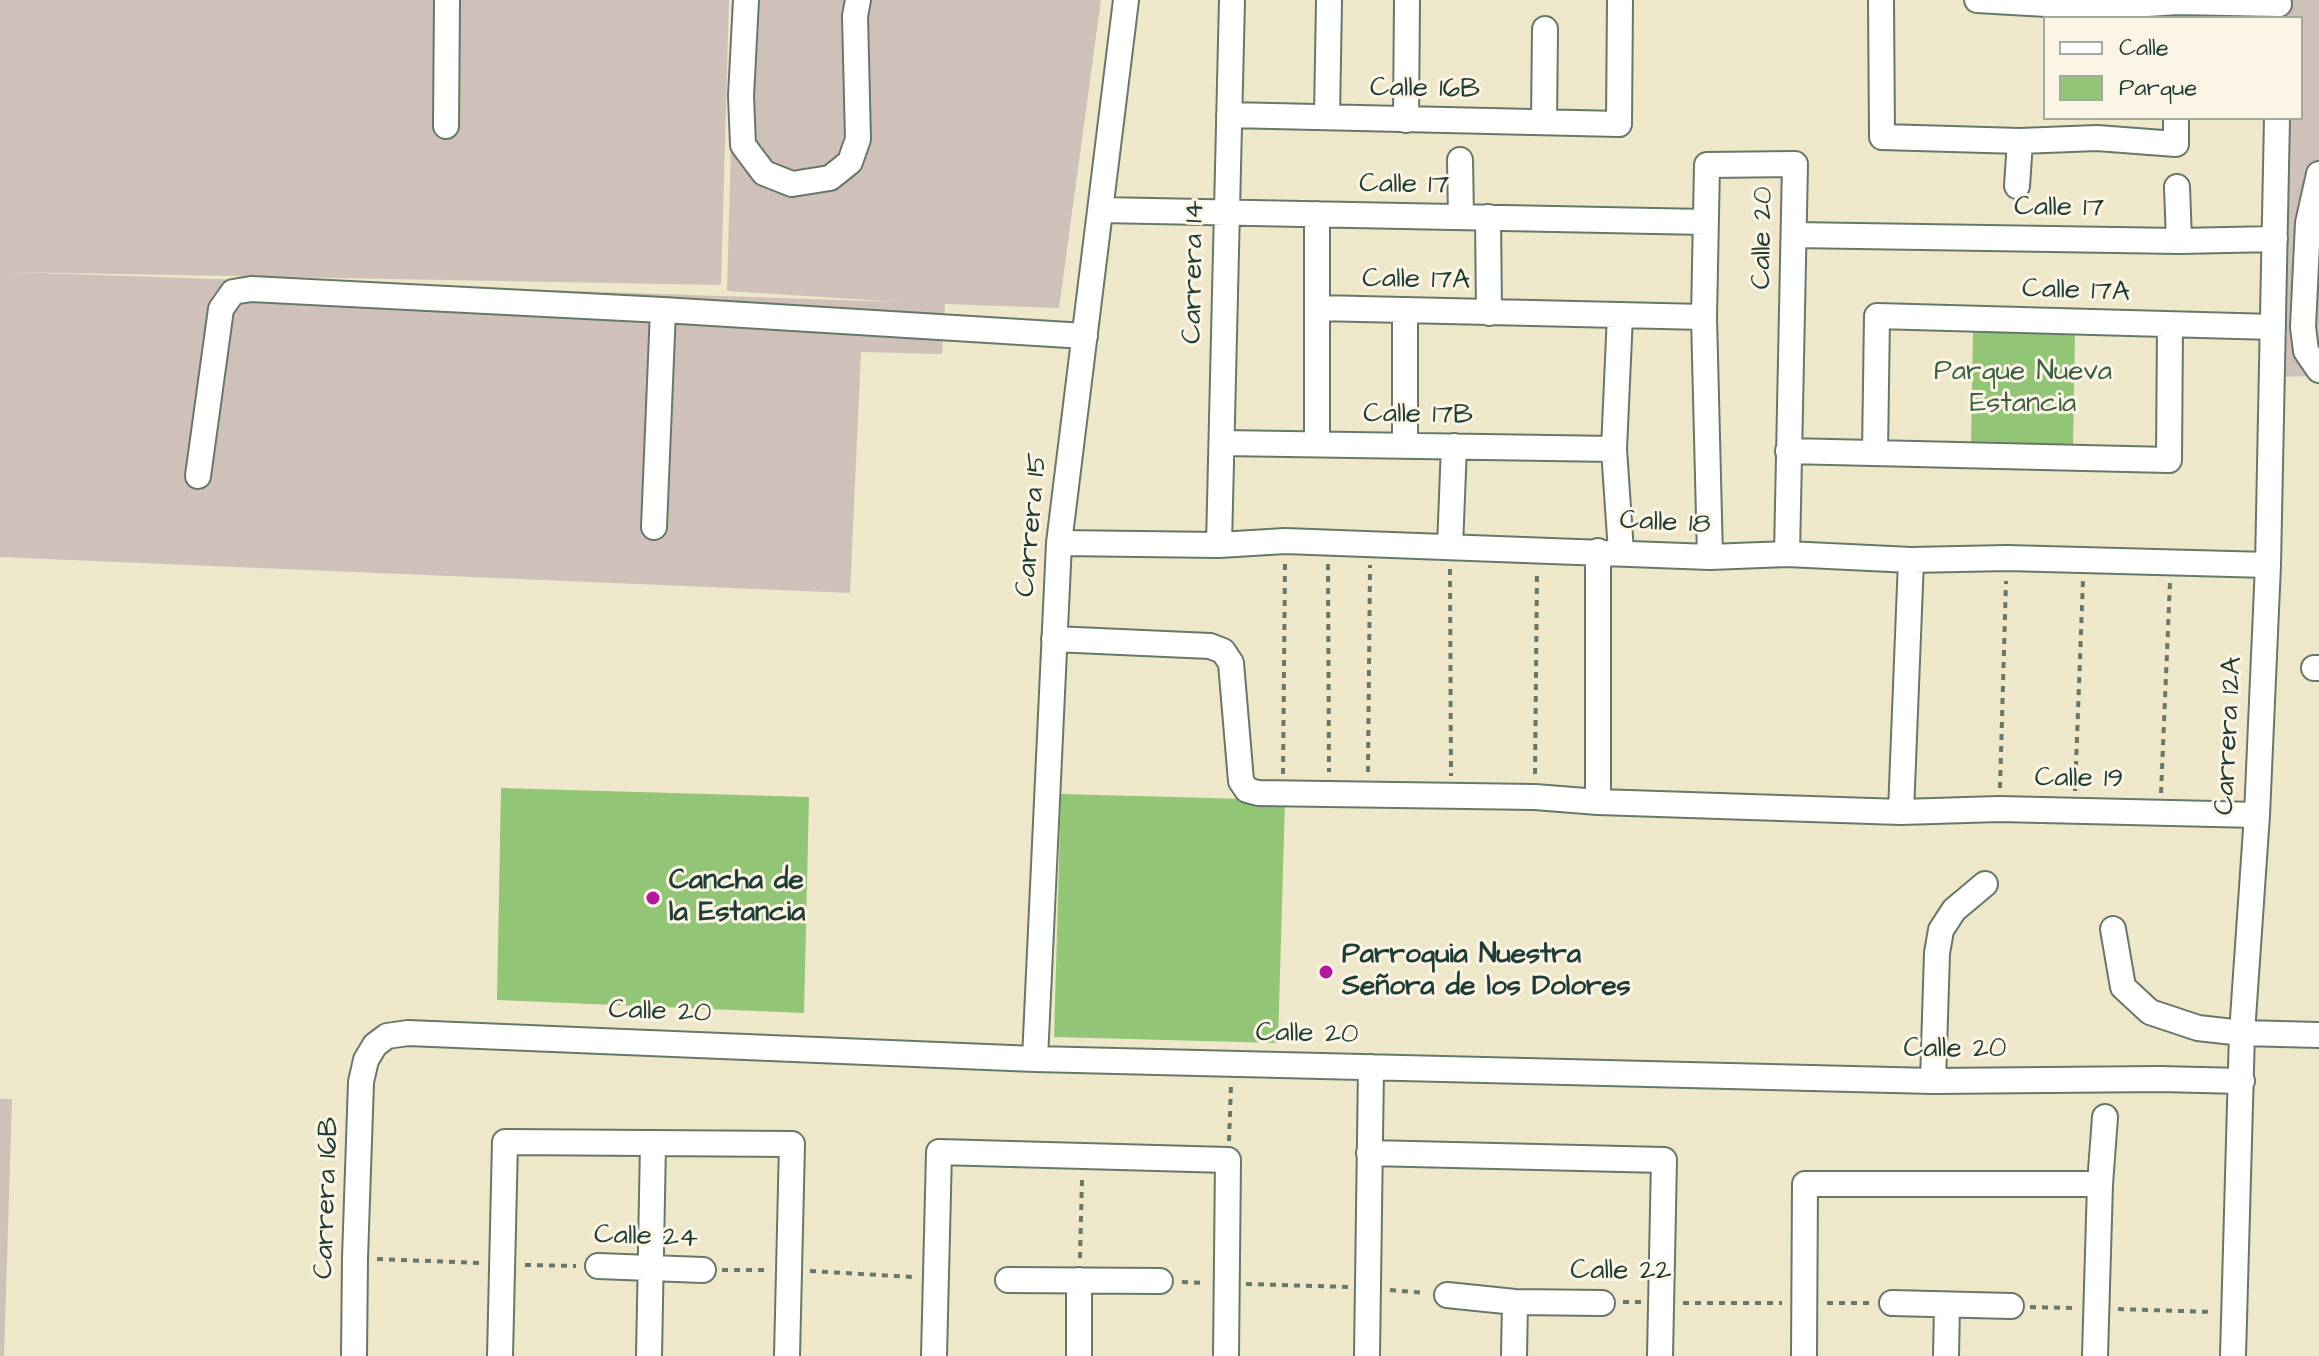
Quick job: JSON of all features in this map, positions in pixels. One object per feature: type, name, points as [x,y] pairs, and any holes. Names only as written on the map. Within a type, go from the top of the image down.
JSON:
[{"type":"street","points":[[446,126],[447,0]]},
{"type":"street","points":[[746,0],[741,96],[743,145],[764,173],[792,184],[830,178],[850,162],[858,139],[855,16],[858,0]]},
{"type":"street","name":"Carrera 15","points":[[1035,1059],[1059,543],[1126,0]]},
{"type":"street","name":"Carrera 14","points":[[1219,545],[1232,0]]},
{"type":"street","points":[[1327,117],[1329,0]]},
{"type":"street","points":[[1406,120],[1407,0]]},
{"type":"street","name":"Calle 16B","points":[[1229,115],[1619,124],[1620,0]]},
{"type":"street","points":[[1881,0],[1882,137],[2020,141],[2097,128],[2176,144],[2176,120]]},
{"type":"street","points":[[1977,0],[2099,12],[2279,7]]},
{"type":"street","points":[[1544,122],[1545,29]]},
{"type":"street","name":"Carrera 12A","points":[[2233,1356],[2242,1033],[2257,815],[2268,565],[2277,120]]},
{"type":"street","points":[[2017,186],[2020,141]]},
{"type":"street","points":[[1460,160],[1461,217]]},
{"type":"street","name":"Calle 20","points":[[1710,557],[1704,317],[1707,165],[1795,164],[1787,554]]},
{"type":"street","points":[[2319,174],[2308,223],[2303,327],[2306,351],[2319,370]]},
{"type":"street","points":[[2177,187],[2179,241]]},
{"type":"street","name":"Calle 17","points":[[1101,210],[1705,222]]},
{"type":"street","points":[[1317,214],[1317,444]]},
{"type":"street","points":[[1488,217],[1489,313]]},
{"type":"street","name":"Calle 17","points":[[1794,235],[2179,241],[2275,239]]},
{"type":"street","points":[[198,476],[221,309],[233,292],[251,289],[1085,336]]},
{"type":"street","name":"Calle 17A","points":[[1318,308],[1704,317]]},
{"type":"street","points":[[654,527],[663,310]]},
{"type":"street","points":[[1405,310],[1405,446]]},
{"type":"street","points":[[1054,639],[1210,646],[1223,651],[1231,663],[1241,781],[1247,790],[1283,794],[1535,797],[1598,802],[1620,315]]},
{"type":"street","name":"Calle 17A","points":[[1875,453],[1877,316],[2273,327]]},
{"type":"street","points":[[1788,451],[2169,460],[2170,325]]},
{"type":"street","name":"Calle 17B","points":[[1222,443],[1614,449]]},
{"type":"street","points":[[1450,547],[1454,446]]},
{"type":"street","name":"Calle 18","points":[[1059,543],[1219,545],[1285,541],[1710,557],[1787,554],[1911,560],[2007,558],[2268,565]]},
{"type":"street","points":[[1901,812],[1911,560]]},
{"type":"street","name":"Calle 19","points":[[1598,802],[1901,812],[1999,809],[2257,815]]},
{"type":"street","points":[[1933,1081],[1937,953],[1941,930],[1954,910],[1985,884]]},
{"type":"street","points":[[2113,929],[2123,987],[2150,1012],[2198,1028],[2242,1033],[2319,1035]]},
{"type":"street","name":"Calle 20","points":[[375,1045],[387,1036],[408,1033],[1035,1059],[1933,1081],[2242,1081]]},
{"type":"street","name":"Carrera 16B","points":[[354,1356],[361,1082],[366,1060],[375,1045]]},
{"type":"street","points":[[1367,1356],[1371,1067]]},
{"type":"street","points":[[2095,1356],[2105,1117]]},
{"type":"street","points":[[500,1356],[505,1142],[792,1144],[787,1356]]},
{"type":"street","points":[[649,1356],[653,1143]]},
{"type":"street","points":[[934,1356],[939,1152],[1228,1160],[1226,1356]]},
{"type":"street","points":[[1369,1153],[1664,1160],[1660,1356]]},
{"type":"street","points":[[1804,1356],[1805,1184],[2100,1184]]},
{"type":"street","name":"Calle 24","points":[[598,1266],[703,1270]]},
{"type":"street","points":[[1008,1280],[1160,1281]]},
{"type":"street","points":[[1079,1280],[1079,1356]]},
{"type":"street","name":"Calle 22","points":[[1447,1295],[1515,1302],[1602,1303]]},
{"type":"street","points":[[1514,1356],[1515,1302]]},
{"type":"street","points":[[1892,1303],[2011,1306]]},
{"type":"street","points":[[1946,1356],[1947,1305]]},
{"type":"path","points":[[1283,794],[1285,541]]},
{"type":"path","points":[[1328,542],[1329,794]]},
{"type":"path","points":[[1368,794],[1370,543]]},
{"type":"path","points":[[1450,547],[1451,797]]},
{"type":"path","points":[[1535,797],[1537,549]]},
{"type":"path","points":[[1999,809],[2007,558]]},
{"type":"path","points":[[2074,810],[2084,562]]},
{"type":"path","points":[[2160,812],[2171,564]]},
{"type":"path","points":[[1228,1160],[1232,1063]]},
{"type":"path","points":[[1079,1280],[1083,1157]]},
{"type":"path","name":"Calle 24","points":[[355,1258],[598,1266]]},
{"type":"path","name":"Calle 24","points":[[703,1270],[788,1269],[936,1278]]},
{"type":"path","points":[[1160,1281],[1367,1288],[1447,1295]]},
{"type":"path","name":"Calle 22","points":[[1602,1303],[1892,1303]]},
{"type":"path","points":[[2011,1306],[2235,1312]]},
{"type":"shaded area","points":[[0,0],[729,0],[721,285],[9,272],[900,302],[727,291],[735,0],[1101,0],[1059,308],[945,304],[942,354],[861,352],[850,593],[0,557]]},
{"type":"shaded area","points":[[2279,0],[2319,0],[2319,376],[2272,377],[2277,120],[2303,120],[2303,16],[2279,16]]},
{"type":"shaded area","points":[[0,1099],[12,1099],[4,1356],[0,1356]]},
{"type":"green space","name":"Parque Nueva Estancia","points":[[1973,331],[2075,332],[2073,447],[1971,446]]},
{"type":"green space","name":"Cancha de la Estancia","points":[[501,788],[809,797],[804,1013],[497,1000]]},
{"type":"green space","points":[[1061,794],[1285,800],[1278,1043],[1054,1037]]},
{"type":"place","name":"Cancha de la Estancia","points":[[653,898]]},
{"type":"place","name":"Parroquia Nuestra Señora de los Dolores","points":[[1326,972]]}]
